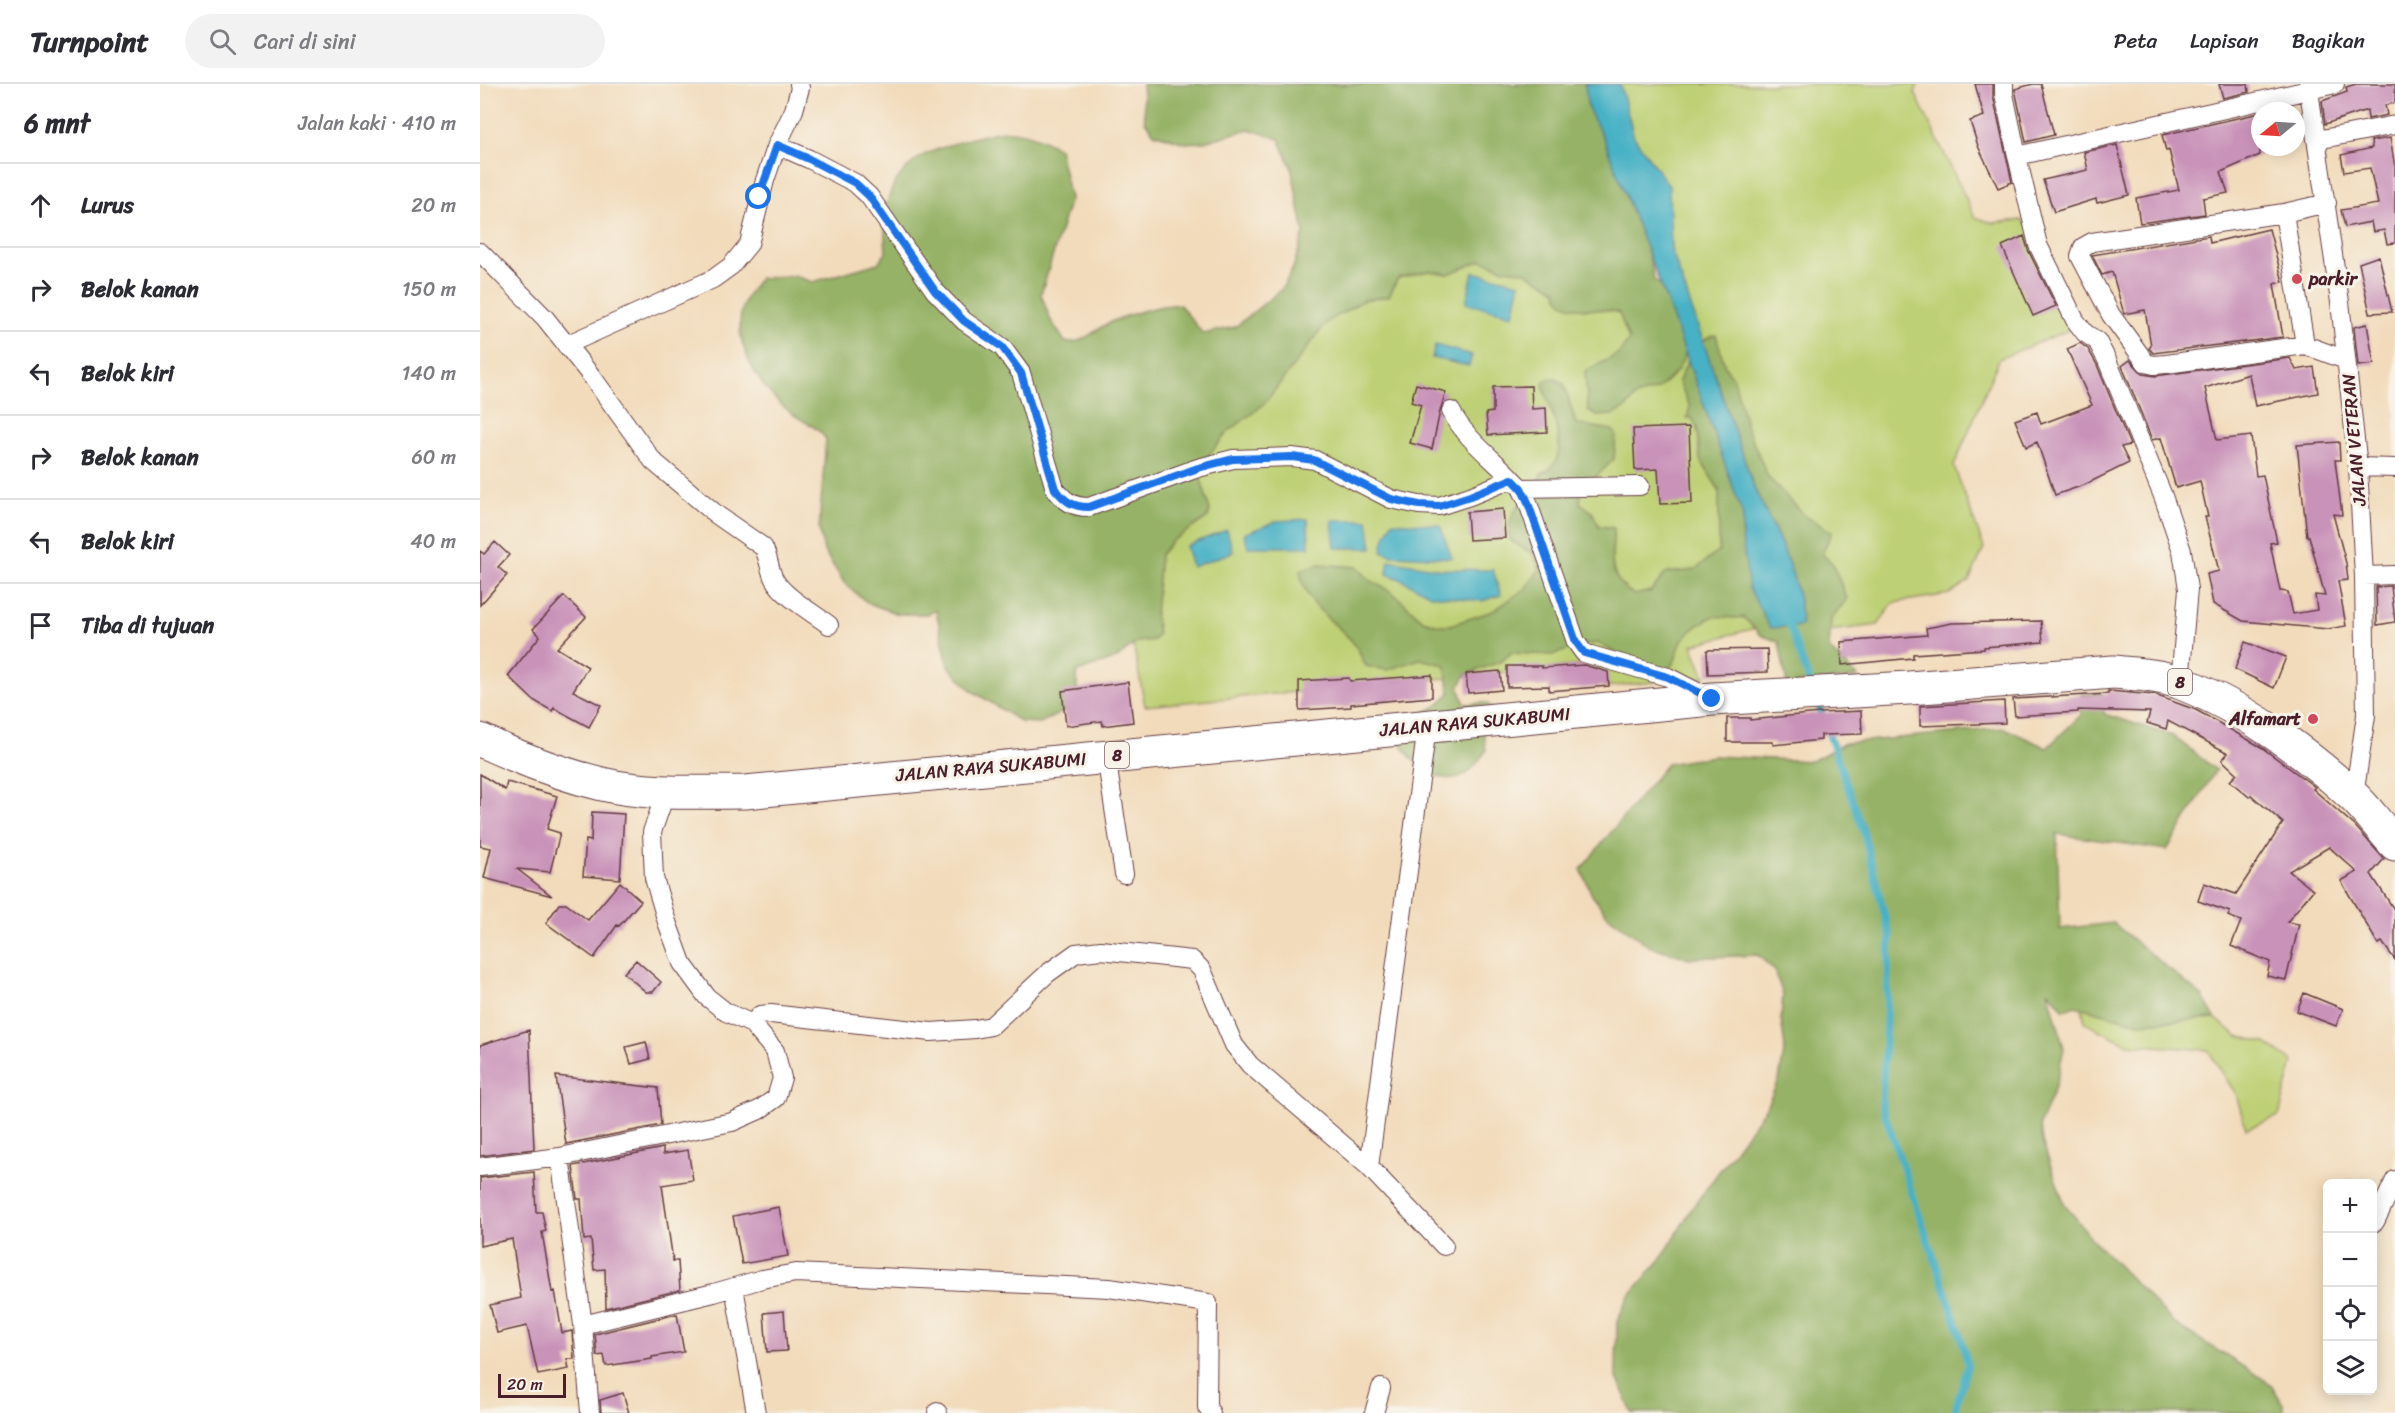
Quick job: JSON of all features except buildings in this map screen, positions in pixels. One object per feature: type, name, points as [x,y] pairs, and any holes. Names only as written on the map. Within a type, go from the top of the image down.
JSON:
[{"type":"highway","name":"JALAN RAYA SUKABUMI","points":[[480,740],[520,758],[603,784],[666,792],[745,792],[1712,699],[1909,688],[2113,672],[2147,675],[2180,682]]},
{"type":"highway","name":"8","points":[[2180,682],[2247,716],[2290,744],[2354,797],[2395,844]]},
{"type":"street","points":[[566,345],[721,275],[731,266],[749,244],[759,197],[777,145],[794,110],[799,84]]},
{"type":"street","points":[[2004,84],[2017,156],[2038,245],[2075,320],[2085,333],[2097,341],[2107,360],[2163,496],[2182,550],[2188,589],[2180,682]]},
{"type":"street","points":[[2017,156],[2309,87],[2335,84]]},
{"type":"street","name":"JALAN VETERAN","points":[[2309,87],[2326,203],[2358,468],[2364,576],[2366,715],[2354,797]]},
{"type":"street","points":[[2317,140],[2395,125]]},
{"type":"street","points":[[777,145],[855,183],[869,196],[935,291],[964,321],[1002,347],[1013,360],[1021,373],[1055,489],[1065,501],[1076,507],[1089,507],[1198,468],[1233,459],[1292,457],[1314,460],[1391,499],[1419,505],[1439,506],[1516,484],[1640,486]]},
{"type":"street","points":[[2326,203],[2284,213],[2092,242],[2083,247],[2080,256],[2111,315],[2146,363],[2166,364],[2305,345],[2346,360]]},
{"type":"street","points":[[2284,213],[2305,345]]},
{"type":"street","points":[[480,252],[545,318],[652,461],[717,515],[763,547],[775,582],[782,590],[830,625]]},
{"type":"street","points":[[1451,411],[1470,438],[1516,484],[1527,500],[1576,642],[1584,653],[1668,677],[1712,699]]},
{"type":"street","points":[[2358,468],[2395,468]]},
{"type":"street","points":[[2364,576],[2395,575]]},
{"type":"street","points":[[1370,1167],[1427,727]]},
{"type":"street","points":[[1106,756],[1125,874]]},
{"type":"street","points":[[480,1167],[560,1156],[732,1122],[759,1110],[776,1098],[782,1078],[775,1051],[752,1024],[726,1012],[707,997],[682,963],[666,922],[654,878],[652,832],[666,792]]},
{"type":"street","points":[[752,1024],[760,1015],[771,1014],[931,1032],[975,1029],[992,1026],[1048,973],[1076,953],[1101,950],[1192,960],[1202,970],[1234,1045],[1251,1065],[1370,1167],[1444,1246]]},
{"type":"street","points":[[560,1156],[583,1325],[590,1413]]},
{"type":"street","points":[[2377,1218],[2395,1180]]},
{"type":"street","points":[[583,1325],[796,1273],[1109,1288],[1208,1303],[1207,1407],[1211,1413]]},
{"type":"street","points":[[734,1287],[756,1413]]},
{"type":"street","points":[[1374,1413],[1381,1388]]},
{"type":"green space","points":[[1142,84],[1587,84],[1645,235],[1654,280],[1674,294],[1691,342],[1677,371],[1658,389],[1636,396],[1625,409],[1612,415],[1597,416],[1588,411],[1585,371],[1619,354],[1629,340],[1619,313],[1582,309],[1565,304],[1559,298],[1557,290],[1523,271],[1504,269],[1482,260],[1448,274],[1429,271],[1398,278],[1389,296],[1364,300],[1327,322],[1264,404],[1228,432],[1205,459],[1200,476],[1210,510],[1208,517],[1171,542],[1160,555],[1155,615],[1158,634],[1154,640],[1137,642],[1117,658],[1077,672],[1077,705],[1040,723],[1021,722],[971,690],[948,666],[936,610],[929,614],[898,614],[868,603],[845,584],[824,551],[819,529],[826,439],[819,431],[778,402],[757,376],[743,345],[740,330],[741,314],[746,298],[760,278],[795,276],[813,282],[878,263],[886,253],[887,201],[895,183],[905,169],[919,158],[936,150],[976,137],[1007,131],[1034,136],[1059,149],[1070,199],[1041,294],[1050,319],[1065,342],[1082,339],[1122,317],[1173,305],[1180,305],[1203,334],[1235,327],[1282,289],[1293,268],[1304,233],[1291,166],[1279,139],[1249,129],[1204,142],[1185,143],[1154,133],[1145,121]]},
{"type":"green space","points":[[1618,84],[1918,84],[1915,93],[1975,217],[1992,223],[2022,220],[2032,230],[2071,329],[1999,359],[1954,466],[1984,548],[1969,581],[1949,594],[1893,603],[1878,625],[1820,632],[1753,491],[1632,137]]},
{"type":"green space","points":[[1523,245],[1661,330],[1688,358],[1774,623],[1692,645],[1705,677],[1605,687],[1585,665],[1145,706],[1128,617],[1197,450],[1341,284]]},
{"type":"green space","points":[[1716,335],[1725,367],[1734,379],[1746,425],[1768,477],[1805,516],[1832,532],[1822,554],[1832,563],[1847,599],[1831,619],[1829,649],[1858,677],[1787,685],[1779,642],[1761,635],[1743,617],[1714,617],[1698,626],[1683,640],[1674,662],[1665,672],[1633,663],[1598,643],[1581,645],[1553,655],[1511,653],[1502,661],[1466,674],[1459,688],[1465,704],[1486,703],[1492,708],[1483,726],[1486,751],[1471,770],[1460,776],[1438,777],[1427,772],[1409,755],[1397,735],[1409,721],[1438,705],[1450,693],[1445,665],[1420,659],[1387,670],[1366,666],[1352,641],[1312,601],[1302,582],[1300,570],[1318,564],[1357,567],[1371,581],[1392,592],[1423,620],[1438,625],[1450,625],[1493,611],[1525,589],[1540,569],[1533,554],[1510,540],[1509,528],[1515,511],[1532,491],[1541,474],[1551,467],[1557,458],[1558,434],[1543,385],[1545,380],[1556,379],[1564,384],[1576,424],[1612,430],[1616,434],[1614,459],[1581,491],[1580,503],[1592,512],[1599,526],[1614,528],[1612,557],[1615,574],[1619,581],[1634,595],[1651,591],[1666,573],[1694,570],[1719,551],[1719,490],[1700,459],[1697,428],[1692,418],[1687,418],[1690,407],[1679,381],[1692,353],[1702,341]]},
{"type":"green space","points":[[2102,693],[2104,714],[2173,736],[2216,770],[2167,850],[2057,834],[2060,929],[2113,923],[2203,997],[2215,1018],[2139,1023],[2075,1006],[2064,1010],[2048,990],[2064,1048],[2056,1084],[2040,1124],[2042,1142],[2064,1203],[2092,1239],[2175,1324],[2271,1384],[2283,1404],[2283,1413],[1632,1413],[1616,1375],[1617,1321],[1629,1296],[1662,1258],[1693,1207],[1765,1109],[1779,1080],[1785,1047],[1781,1019],[1783,995],[1775,971],[1758,955],[1689,958],[1649,946],[1608,916],[1592,895],[1581,869],[1667,764],[1714,756],[1812,761],[1845,743],[2004,728],[2047,748],[2081,715],[2081,694]]},
{"type":"green space","points":[[2073,957],[2174,986],[2238,1036],[2266,1043],[2293,1062],[2279,1116],[2246,1129],[2236,1094],[2208,1050],[2128,1044],[2085,1023]]},
{"type":"water","points":[[1585,84],[1620,84],[1634,137],[1669,186],[1671,249],[1755,490],[1779,538],[1792,573],[1797,591],[1801,626],[1770,628],[1749,588],[1742,538],[1743,515],[1666,299],[1603,137],[1588,108]]},
{"type":"water","points":[[1473,272],[1520,283],[1513,315],[1466,303]]},
{"type":"water","points":[[1435,345],[1472,355],[1469,366],[1432,358]]},
{"type":"water","points":[[1308,519],[1309,547],[1248,547],[1244,534],[1277,521]]},
{"type":"water","points":[[1332,520],[1368,520],[1372,548],[1335,548]]},
{"type":"water","points":[[1392,522],[1440,525],[1452,558],[1392,555],[1382,551]]},
{"type":"water","points":[[1227,530],[1233,552],[1192,567],[1186,546]]},
{"type":"water","points":[[1389,560],[1439,569],[1493,570],[1501,595],[1482,601],[1431,595],[1387,574]]},
{"type":"waterway","points":[[1787,620],[1811,685]]},
{"type":"waterway","points":[[1817,701],[1863,830],[1890,936],[1882,1106],[1959,1331],[1968,1364],[1954,1413]]},
{"type":"place","name":"parkir","points":[[2297,279]]},
{"type":"place","name":"Alfamart","points":[[2313,719]]},
{"type":"route","points":[[759,197],[777,145],[855,183],[869,196],[935,291],[964,321],[1002,347],[1013,360],[1021,373],[1055,489],[1065,501],[1076,507],[1089,507],[1198,468],[1233,459],[1292,457],[1314,460],[1391,499],[1419,505],[1439,506],[1512,479],[1521,488],[1527,500],[1576,642],[1584,653],[1668,677],[1712,699]]}]
